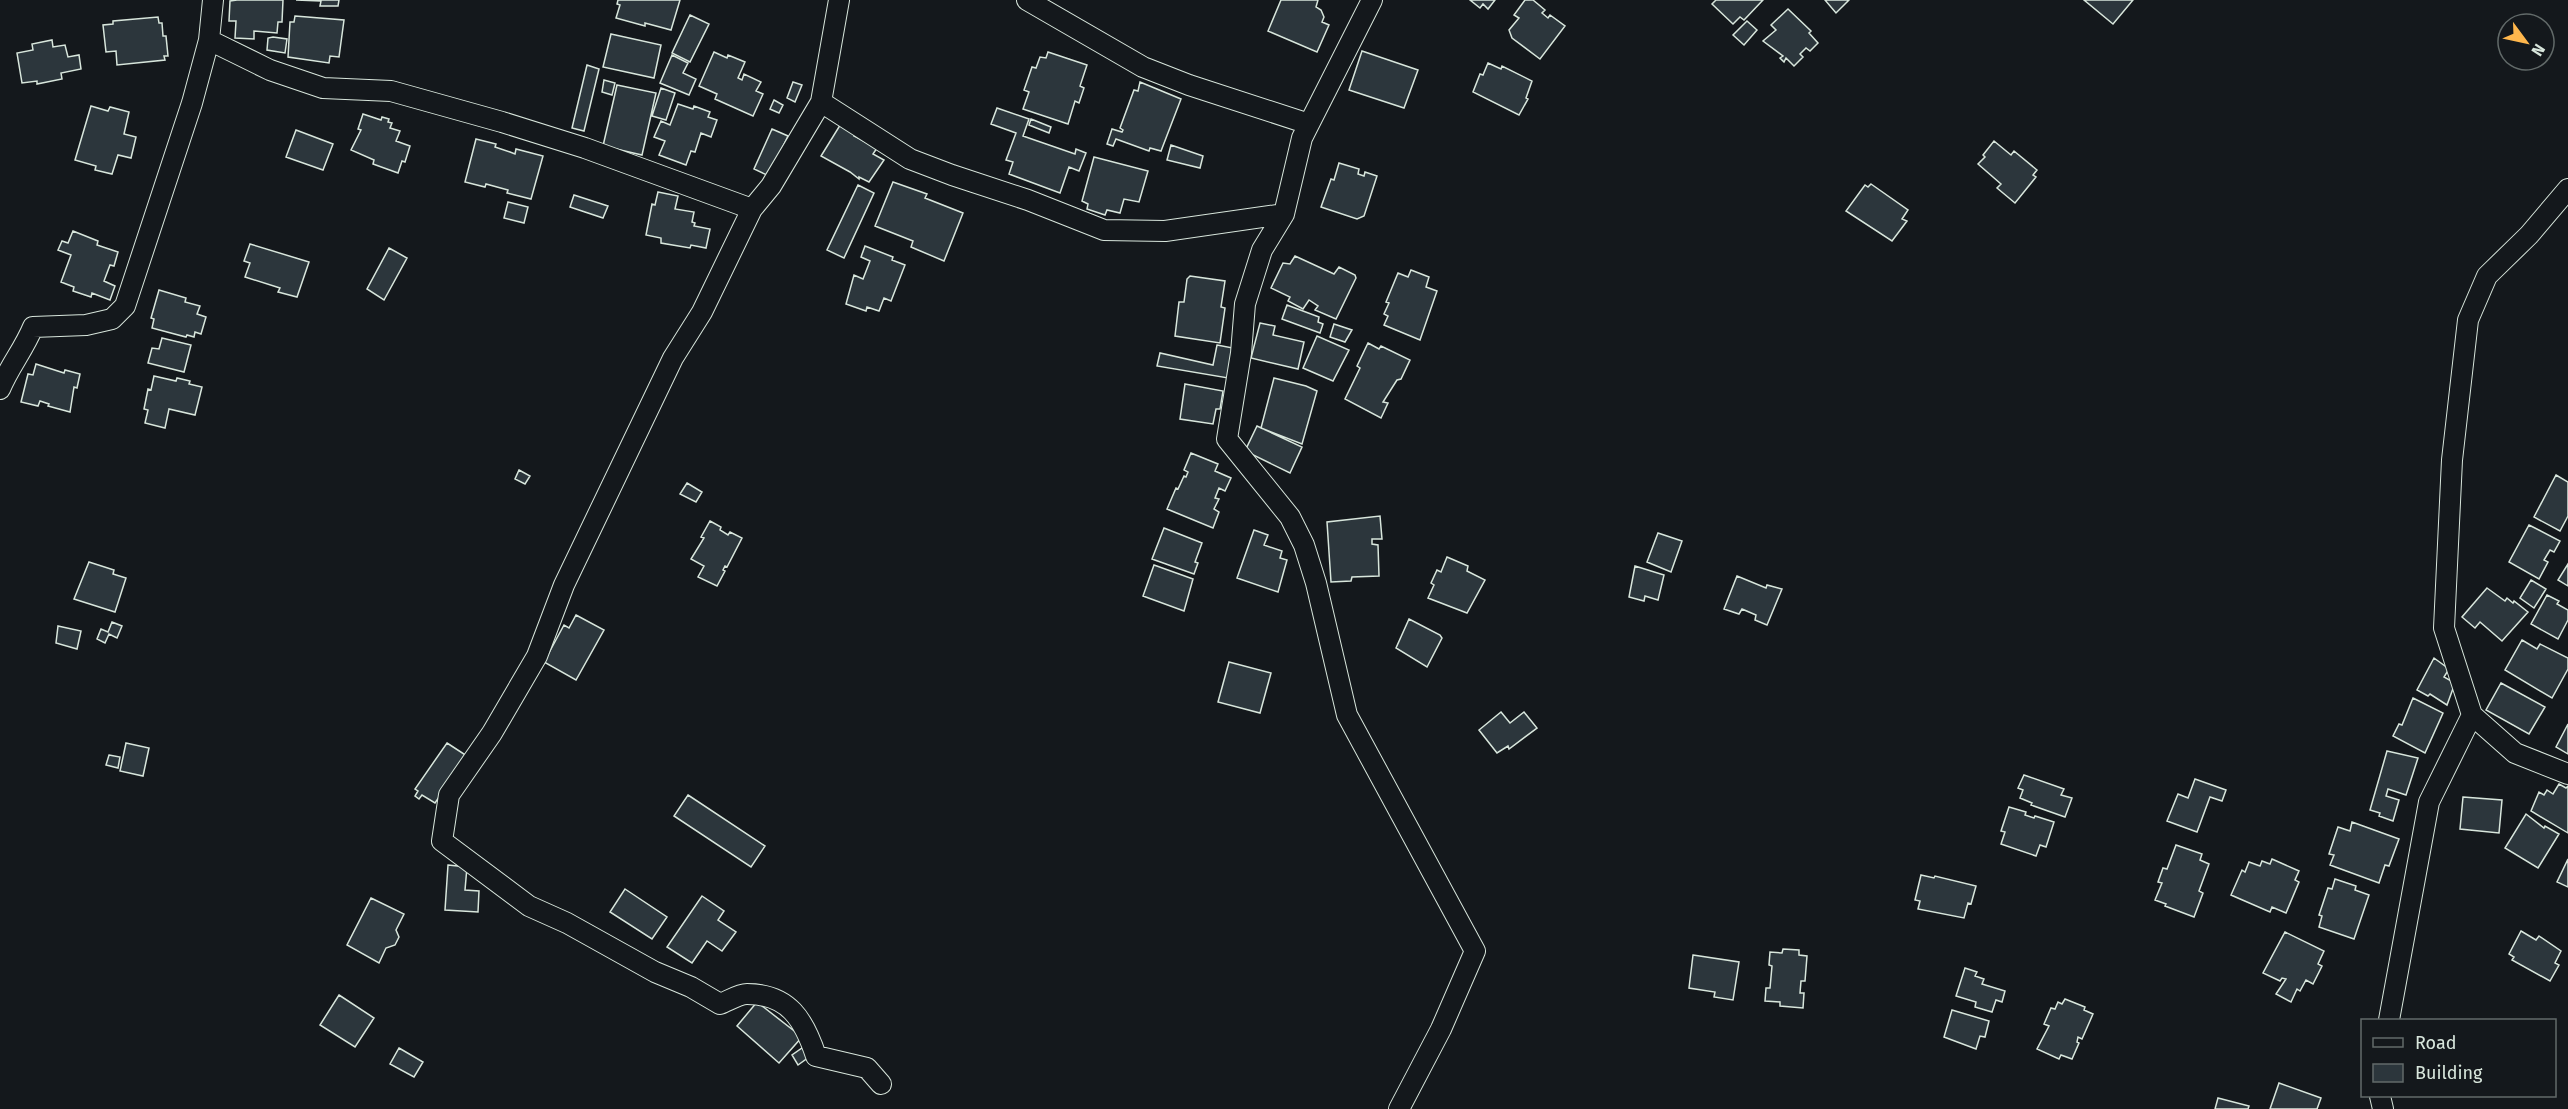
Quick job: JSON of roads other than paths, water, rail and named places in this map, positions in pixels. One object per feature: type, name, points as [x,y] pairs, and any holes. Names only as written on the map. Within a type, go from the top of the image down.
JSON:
[{"type":"street","points":[[0,389],[9,368],[24,348],[33,327],[86,325],[112,319],[125,306],[192,103],[209,40],[213,0]]},
{"type":"street","points":[[839,0],[821,102],[771,186],[752,209],[702,312],[673,358],[564,585],[537,656],[492,733],[449,795],[442,841],[529,906],[567,923],[655,972],[691,987],[720,1004],[745,994],[772,998],[796,1012],[809,1034],[816,1056],[867,1068],[881,1084]]},
{"type":"street","points":[[1027,0],[1143,67],[1189,85],[1309,124]]},
{"type":"street","points":[[1372,0],[1302,138],[1284,214],[1262,250],[1245,304],[1241,353],[1227,439],[1290,517],[1304,545],[1316,583],[1347,715],[1475,951],[1441,1029],[1400,1109]]},
{"type":"street","points":[[209,40],[270,70],[323,88],[391,91],[585,148],[752,209]]},
{"type":"street","points":[[821,102],[910,159],[1028,200],[1104,230],[1165,231],[1284,214]]},
{"type":"street","points":[[2568,189],[2529,235],[2487,276],[2468,320],[2452,460],[2444,628],[2472,715],[2515,753],[2568,774]]},
{"type":"street","points":[[2389,1019],[2429,802],[2472,715]]}]
